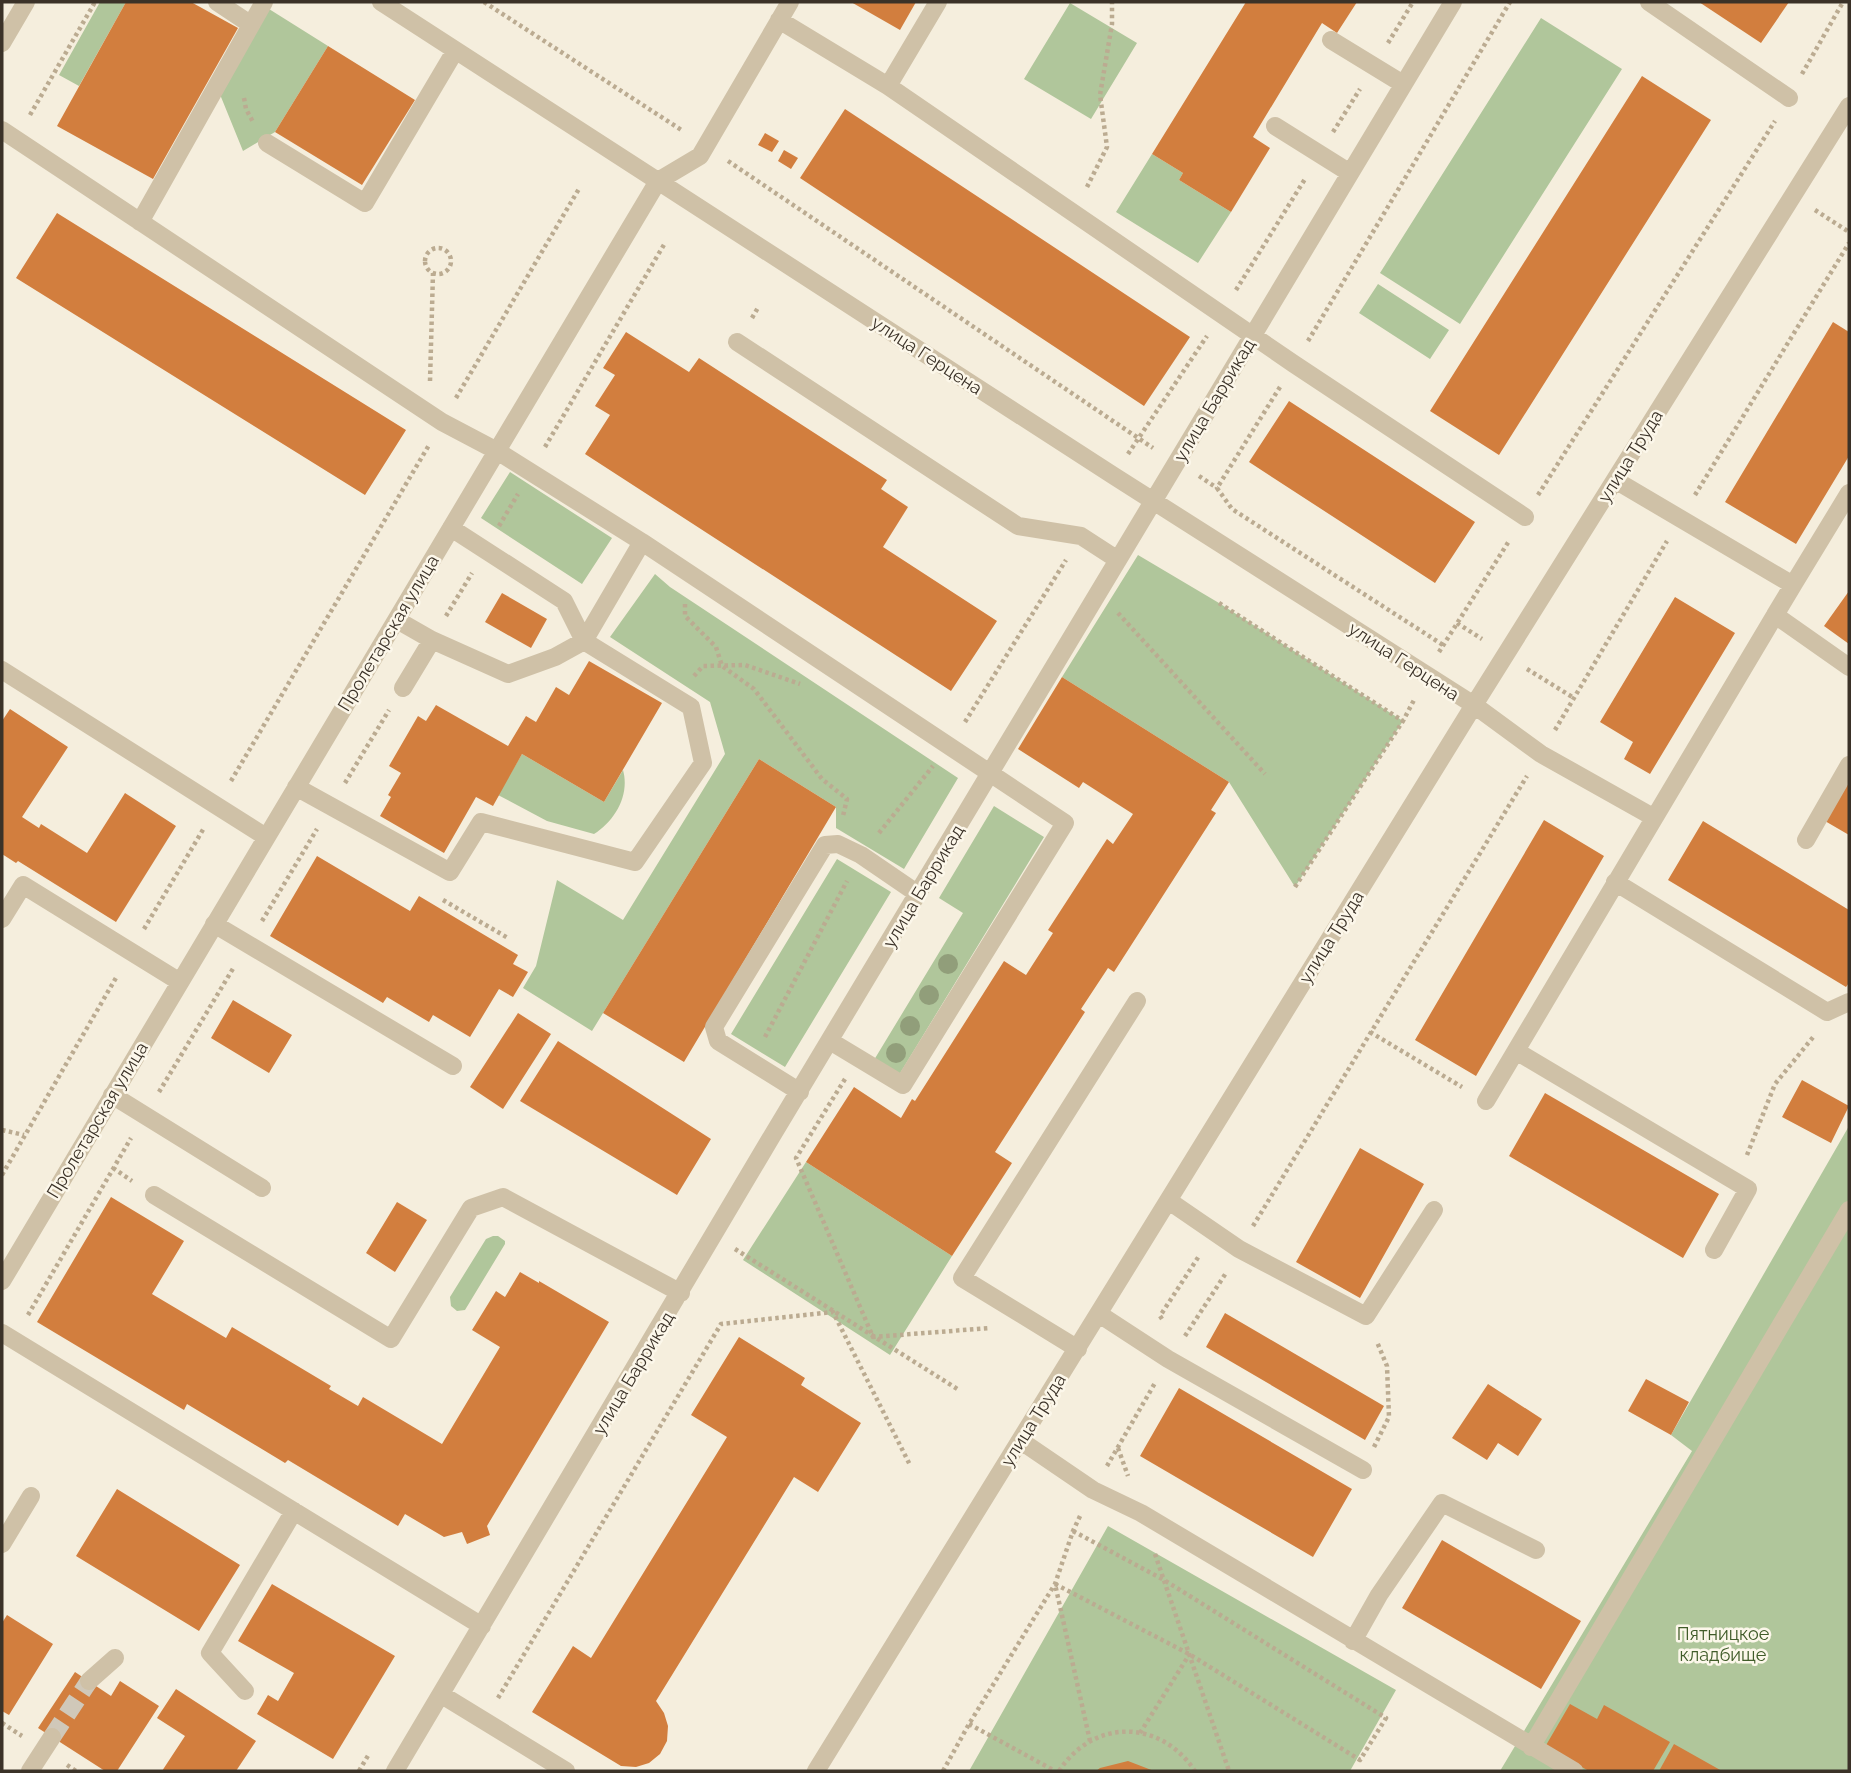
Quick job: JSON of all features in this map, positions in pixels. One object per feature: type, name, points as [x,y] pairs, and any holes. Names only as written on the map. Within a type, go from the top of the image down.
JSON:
[{"type":"street","points":[[2,43],[26,2]]},
{"type":"street","points":[[216,2],[250,24]]},
{"type":"street","points":[[140,222],[264,2]]},
{"type":"street","name":"улица Герцена","points":[[381,2],[1114,476],[1474,705],[1541,754],[1653,817]]},
{"type":"street","name":"Пролетарская улица","points":[[2,1281],[658,181],[700,156],[790,2]]},
{"type":"street","points":[[888,86],[938,2]]},
{"type":"street","name":"улица Баррикад","points":[[397,1771],[713,1236],[1453,2]]},
{"type":"street","points":[[1649,2],[1789,98]]},
{"type":"street","points":[[779,20],[888,86],[1294,364],[1525,517]]},
{"type":"street","points":[[1331,40],[1403,84]]},
{"type":"street","points":[[267,143],[365,203],[455,51]]},
{"type":"street","name":"улица Труда","points":[[816,1771],[1474,705],[1849,106]]},
{"type":"street","points":[[1275,126],[1350,173]]},
{"type":"street","points":[[9,135],[435,418],[497,452],[642,542],[1065,823],[903,1085],[830,1041]]},
{"type":"street","points":[[737,342],[1018,526],[1081,536],[1118,560]]},
{"type":"street","points":[[1615,480],[1793,586]]},
{"type":"street","points":[[1486,1101],[1775,615],[1846,505]]},
{"type":"street","points":[[296,787],[450,872],[481,822],[635,862],[703,763],[691,707],[584,640],[564,601],[451,528]]},
{"type":"street","points":[[397,620],[432,640],[508,674],[555,657],[584,640],[642,542]]},
{"type":"street","points":[[1775,615],[1849,667]]},
{"type":"street","points":[[403,688],[432,640]]},
{"type":"street","points":[[2,670],[266,837]]},
{"type":"street","points":[[1806,840],[1849,765]]},
{"type":"street","points":[[800,1091],[718,1041],[714,1027],[825,845],[838,844],[861,855],[918,894]]},
{"type":"street","points":[[1615,882],[1826,1012],[1849,1002]]},
{"type":"street","points":[[2,919],[23,885],[180,982]]},
{"type":"street","points":[[214,924],[453,1066]]},
{"type":"street","points":[[1078,1349],[962,1278],[1137,1002]]},
{"type":"street","points":[[1516,1051],[1748,1189],[1714,1250]]},
{"type":"street","points":[[112,1096],[262,1188]]},
{"type":"street","points":[[154,1195],[391,1339],[471,1208],[503,1197],[681,1293]]},
{"type":"street","points":[[1169,1201],[1238,1249],[1366,1315],[1434,1210]]},
{"type":"street","points":[[1531,1747],[1849,1210]]},
{"type":"street","points":[[1099,1314],[1173,1353],[1363,1470]]},
{"type":"street","points":[[8,1336],[482,1626]]},
{"type":"street","points":[[1021,1441],[1093,1490],[1141,1514],[1574,1771]]},
{"type":"street","points":[[2,1544],[31,1496]]},
{"type":"street","points":[[1353,1641],[1379,1595],[1442,1503],[1536,1549]]},
{"type":"street","points":[[244,1691],[210,1653],[295,1511]]},
{"type":"street","points":[[89,1681],[116,1658]]},
{"type":"street","points":[[442,1695],[566,1771]]},
{"type":"street","points":[[30,1771],[52,1737]]},
{"type":"path","points":[[9,135],[95,2]]},
{"type":"path","points":[[484,2],[706,146],[1138,439],[1217,488],[1232,509],[1443,645]]},
{"type":"path","points":[[1074,213],[1107,146],[1100,95],[1112,24],[1111,2]]},
{"type":"path","points":[[1114,476],[1222,314],[1413,2]]},
{"type":"path","points":[[1217,488],[1510,2]]},
{"type":"path","points":[[1296,887],[1403,721],[1443,645],[1789,98],[1843,2]]},
{"type":"path","points":[[2,1175],[217,806],[435,418],[580,187]]},
{"type":"path","points":[[1793,196],[1849,232]]},
{"type":"path","points":[[432,640],[665,243]]},
{"type":"path","points":[[943,1771],[1055,1584],[1073,1531],[1093,1490],[1173,1353],[1231,1266],[1238,1249],[1849,243]]},
{"type":"path","points":[[433,274],[444,273],[450,265],[450,255],[442,248],[432,248],[425,256],[426,267],[433,274],[435,418]]},
{"type":"path","points":[[753,1060],[861,855],[950,746],[1081,536]]},
{"type":"path","points":[[685,571],[685,616],[716,647],[722,666],[754,689],[822,779],[847,799],[838,844]]},
{"type":"path","points":[[1219,603],[1403,721]]},
{"type":"path","points":[[1111,605],[1265,774]]},
{"type":"path","points":[[675,697],[703,666],[745,665],[801,684],[842,676]]},
{"type":"path","points":[[8,1336],[145,1116],[403,688]]},
{"type":"path","points":[[1734,1181],[1775,1084],[1812,1042],[1826,1012]]},
{"type":"path","points":[[1370,1032],[1486,1101]]},
{"type":"path","points":[[858,1058],[796,1158],[873,1337]]},
{"type":"path","points":[[2,1130],[24,1135]]},
{"type":"path","points":[[713,1236],[959,1390]]},
{"type":"path","points":[[1173,1353],[1160,1316],[1201,1253],[1231,1266]]},
{"type":"path","points":[[833,1312],[910,1465]]},
{"type":"path","points":[[484,1721],[721,1324],[833,1312]]},
{"type":"path","points":[[1363,1470],[1389,1417],[1387,1366],[1366,1315]]},
{"type":"path","points":[[873,1337],[997,1327]]},
{"type":"path","points":[[1118,1447],[1229,1771]]},
{"type":"path","points":[[1055,1584],[1189,1654],[1360,1760],[1386,1718],[1164,1580],[1073,1531]]},
{"type":"path","points":[[1055,1584],[1090,1741]]},
{"type":"path","points":[[1140,1733],[1189,1654]]},
{"type":"path","points":[[969,1724],[1057,1771],[1077,1749],[1090,1741],[1119,1732],[1150,1735],[1171,1745],[1195,1771]]},
{"type":"path","points":[[359,1771],[373,1748]]},
{"type":"green space","points":[[100,2],[126,2],[79,86],[59,75]]},
{"type":"green space","points":[[1070,3],[1137,43],[1091,119],[1024,79]]},
{"type":"green space","points":[[269,9],[328,46],[275,132],[243,151],[219,92]]},
{"type":"green space","points":[[1541,18],[1622,69],[1460,324],[1380,273]]},
{"type":"green space","points":[[1152,154],[1183,173],[1179,180],[1231,212],[1198,263],[1116,212]]},
{"type":"green space","points":[[1378,284],[1449,330],[1430,359],[1359,313]]},
{"type":"green space","points":[[510,472],[612,538],[582,584],[481,518]]},
{"type":"green space","points":[[1138,555],[1219,603],[1403,721],[1295,887],[1229,782],[1062,677]]},
{"type":"green space","points":[[655,574],[670,587],[958,778],[904,869],[836,828],[836,807],[759,759],[592,1031],[523,988],[536,966],[557,880],[623,920],[725,754],[710,702],[610,637]]},
{"type":"green space","points":[[522,754],[604,802],[623,770],[624,789],[614,815],[594,834],[547,821],[498,795]]},
{"type":"green space","points":[[994,806],[1044,837],[899,1075],[874,1060],[963,913],[939,898]]},
{"type":"green space","points":[[837,859],[891,892],[785,1067],[731,1034]]},
{"type":"green space","name":"Пятницкое кладбище","points":[[1849,1126],[1849,1771],[1500,1771],[1692,1451],[1671,1435]]},
{"type":"green space","points":[[806,1162],[952,1256],[890,1355],[743,1260]]},
{"type":"green space","points":[[498,1236],[505,1244],[465,1310],[457,1311],[451,1306],[450,1297],[486,1239]]},
{"type":"green space","points":[[1108,1526],[1396,1690],[1350,1771],[969,1771]]},
{"type":"building","points":[[126,2],[191,2],[238,28],[153,179],[57,126]]},
{"type":"building","points":[[851,2],[916,2],[900,30]]},
{"type":"building","points":[[1246,2],[1357,2],[1337,33],[1322,23],[1253,137],[1270,148],[1231,212],[1179,180],[1183,173],[1152,154]]},
{"type":"building","points":[[1699,2],[1789,2],[1761,43]]},
{"type":"building","points":[[328,46],[415,100],[362,185],[275,132]]},
{"type":"building","points":[[1642,76],[1711,120],[1499,455],[1430,411]]},
{"type":"building","points":[[845,109],[1190,337],[1144,406],[800,178]]},
{"type":"building","points":[[765,133],[779,141],[772,152],[758,145]]},
{"type":"building","points":[[784,150],[798,158],[791,169],[778,161]]},
{"type":"building","points":[[57,213],[406,430],[365,495],[16,278]]},
{"type":"building","points":[[1833,322],[1849,332],[1849,456],[1796,544],[1725,502]]},
{"type":"building","points":[[626,332],[689,372],[699,358],[887,480],[881,489],[908,507],[883,547],[997,621],[951,691],[585,454],[610,415],[595,406],[615,375],[603,368]]},
{"type":"building","points":[[1289,401],[1475,522],[1435,583],[1249,462]]},
{"type":"building","points":[[1849,591],[1849,644],[1824,626]]},
{"type":"building","points":[[502,593],[547,619],[531,648],[485,622]]},
{"type":"building","points":[[1675,597],[1735,633],[1650,774],[1624,759],[1633,742],[1600,722]]},
{"type":"building","points":[[589,661],[662,703],[604,802],[522,754],[493,806],[476,797],[444,853],[380,816],[401,773],[389,766],[418,716],[426,721],[436,705],[508,746],[526,716],[536,722],[556,687],[569,695]]},
{"type":"building","points":[[1062,677],[1229,782],[1211,810],[1216,813],[1114,972],[1108,968],[1081,1009],[1085,1012],[995,1152],[1012,1163],[952,1256],[806,1162],[854,1087],[901,1118],[912,1099],[915,1101],[1004,961],[1026,975],[1053,933],[1048,930],[1107,839],[1113,844],[1133,814],[1083,782],[1079,788],[1018,749]]},
{"type":"building","points":[[10,709],[68,747],[22,817],[39,828],[41,824],[87,853],[125,793],[176,826],[116,922],[18,861],[16,863],[2,854],[2,721]]},
{"type":"building","points":[[759,759],[836,807],[684,1062],[603,1013]]},
{"type":"building","points":[[1849,781],[1849,835],[1825,821]]},
{"type":"building","points":[[1544,820],[1604,856],[1476,1076],[1415,1040]]},
{"type":"building","points":[[1703,821],[1849,910],[1849,983],[1846,987],[1668,880]]},
{"type":"building","points":[[317,856],[410,911],[419,896],[518,955],[513,964],[528,972],[513,997],[499,989],[470,1037],[433,1015],[429,1022],[387,997],[383,1003],[270,936]]},
{"type":"building","points":[[233,1000],[292,1035],[269,1073],[211,1038]]},
{"type":"building","points":[[518,1013],[551,1034],[503,1109],[470,1087]]},
{"type":"building","points":[[558,1041],[711,1139],[677,1195],[520,1101]]},
{"type":"building","points":[[1802,1080],[1849,1106],[1831,1143],[1782,1117]]},
{"type":"building","points":[[1545,1093],[1719,1194],[1683,1258],[1509,1156]]},
{"type":"building","points":[[1360,1148],[1424,1184],[1360,1298],[1296,1262]]},
{"type":"building","points":[[111,1197],[184,1241],[152,1294],[226,1338],[232,1327],[331,1386],[329,1389],[358,1406],[363,1397],[442,1444],[500,1347],[472,1330],[496,1291],[505,1297],[520,1272],[609,1322],[487,1526],[490,1535],[467,1544],[462,1532],[444,1537],[405,1514],[398,1526],[187,1404],[184,1410],[37,1322]]},
{"type":"building","points":[[397,1202],[427,1220],[395,1272],[366,1253]]},
{"type":"building","points":[[1225,1313],[1384,1406],[1365,1440],[1206,1347]]},
{"type":"building","points":[[739,1337],[805,1378],[801,1385],[861,1423],[818,1492],[794,1477],[656,1701],[668,1726],[667,1741],[660,1754],[649,1763],[636,1767],[621,1766],[532,1712],[573,1646],[591,1658],[727,1437],[691,1415]]},
{"type":"building","points":[[1646,1379],[1689,1402],[1671,1435],[1628,1411]]},
{"type":"building","points":[[1488,1384],[1542,1419],[1518,1456],[1498,1443],[1487,1460],[1452,1438]]},
{"type":"building","points":[[1179,1388],[1352,1489],[1313,1557],[1140,1456]]},
{"type":"building","points":[[117,1489],[240,1565],[199,1631],[76,1556]]},
{"type":"building","points":[[1442,1540],[1581,1621],[1541,1689],[1402,1608]]},
{"type":"building","points":[[272,1584],[395,1656],[333,1759],[257,1714],[268,1695],[278,1701],[294,1673],[238,1641]]},
{"type":"building","points":[[7,1615],[53,1644],[9,1715],[2,1711],[2,1623]]},
{"type":"building","points":[[75,1672],[111,1696],[120,1681],[159,1706],[117,1771],[105,1771],[38,1728]]},
{"type":"building","points":[[176,1689],[256,1741],[236,1771],[162,1771],[185,1736],[157,1718]]},
{"type":"building","points":[[1570,1704],[1597,1719],[1604,1705],[1670,1742],[1653,1771],[1589,1771],[1545,1747]]},
{"type":"building","points":[[1674,1744],[1722,1771],[1659,1771]]},
{"type":"building","points":[[1128,1761],[1154,1771],[1096,1771],[1100,1768]]},
{"type":"tunnel","points":[[52,1737],[89,1681]]}]
